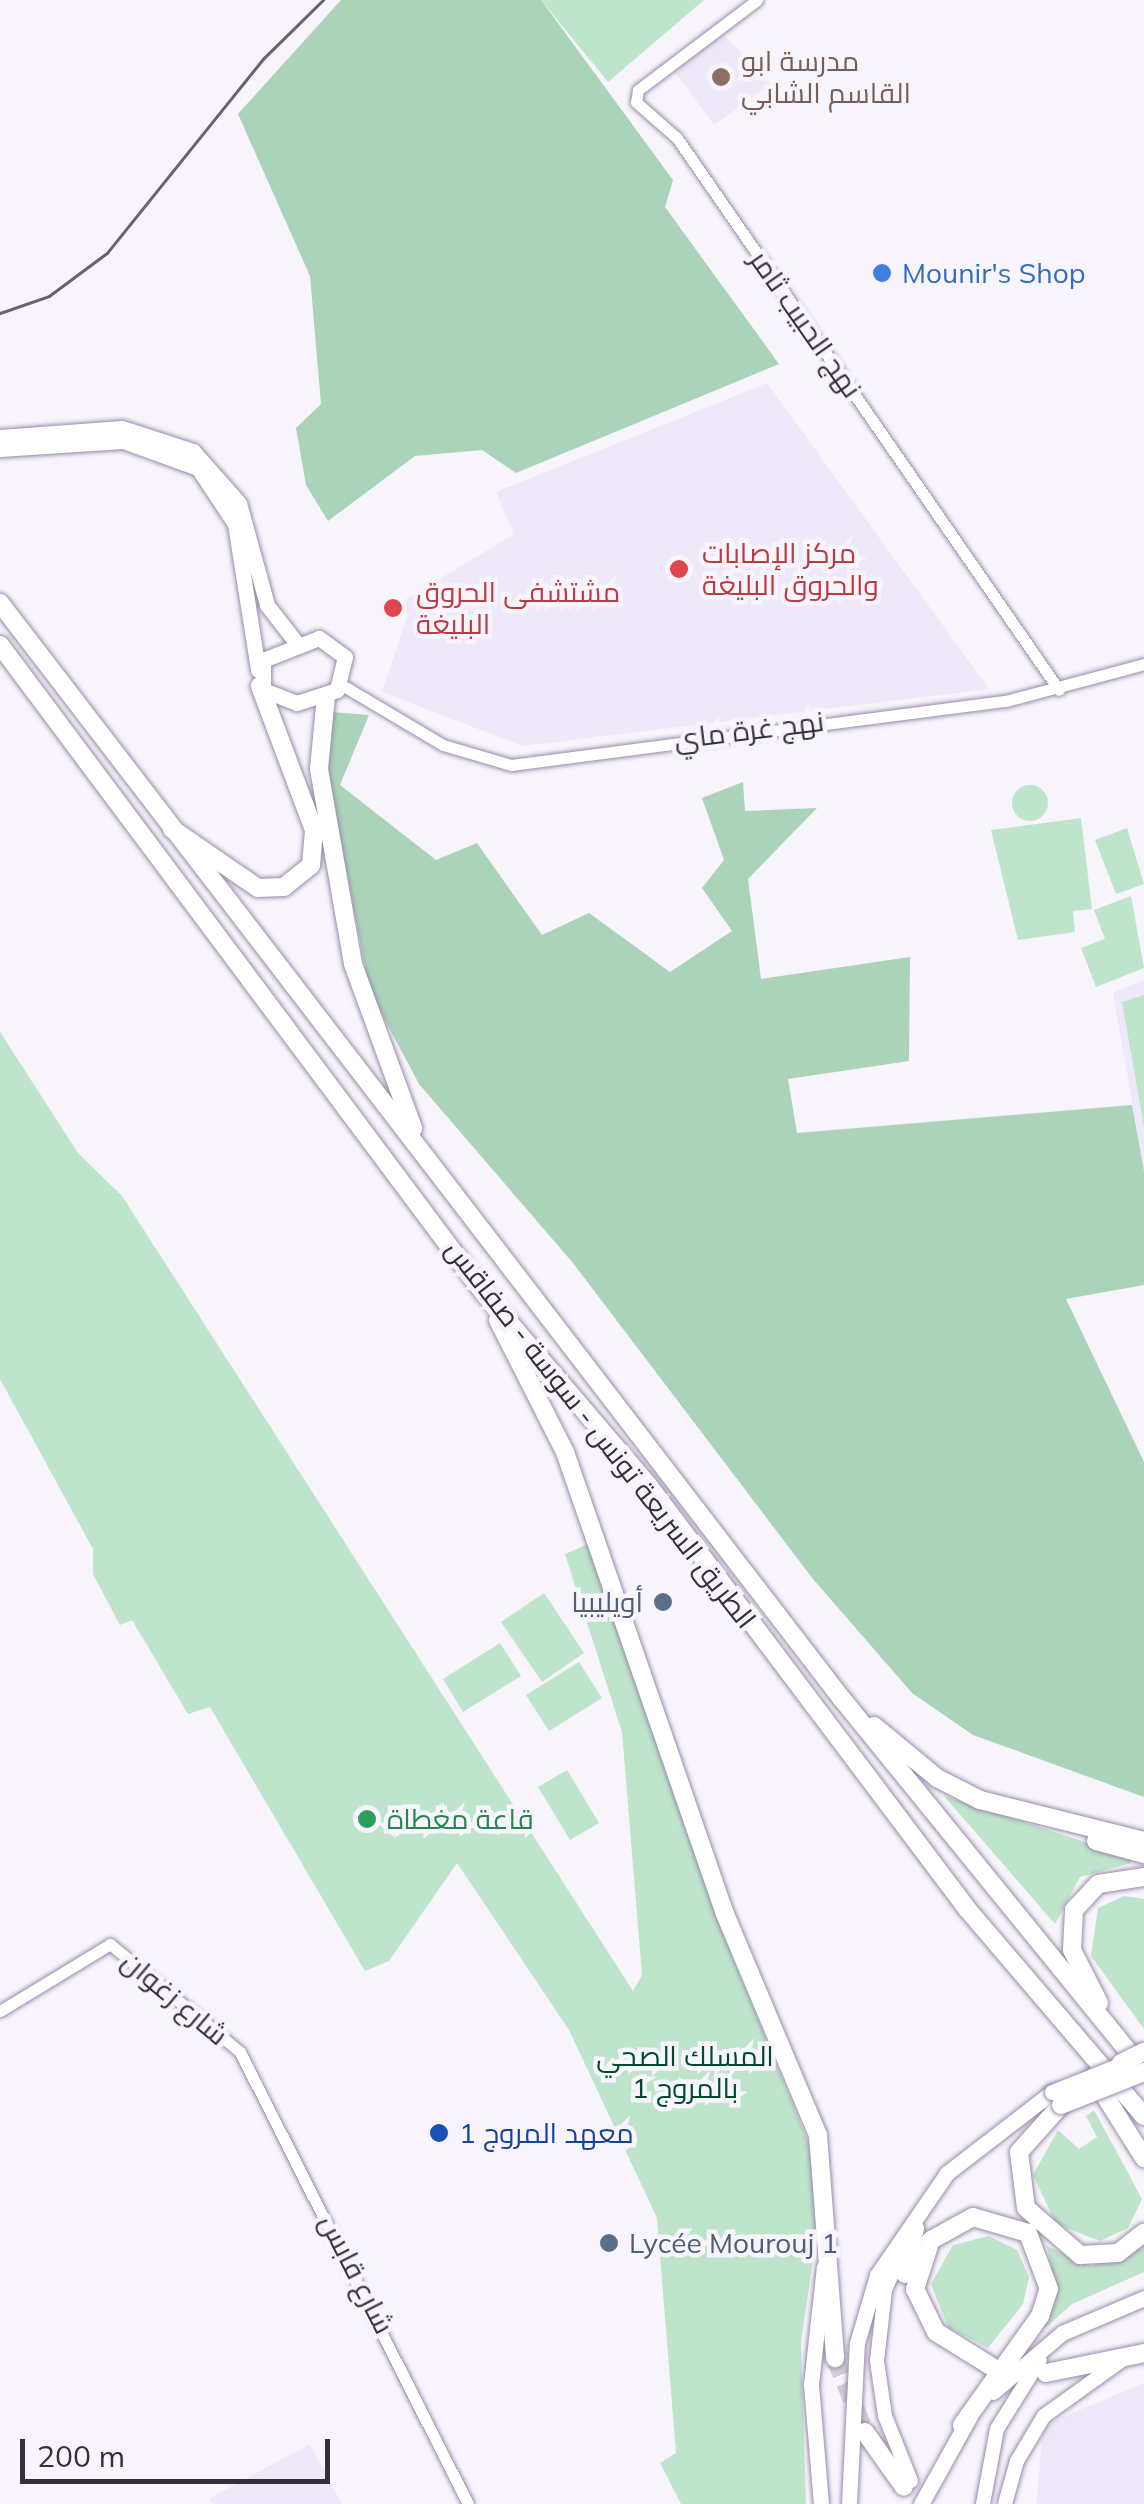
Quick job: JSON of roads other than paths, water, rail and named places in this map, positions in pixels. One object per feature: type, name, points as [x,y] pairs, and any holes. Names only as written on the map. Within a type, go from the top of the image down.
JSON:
[{"type":"highway","points":[[0,437],[122,428],[193,450],[239,502],[267,605],[295,641],[338,647],[347,665],[333,692],[320,782],[353,964],[416,1138]]},
{"type":"highway","points":[[0,449],[123,441],[198,468],[239,536],[259,678],[314,830],[310,865],[292,884],[258,888],[172,829]]},
{"type":"highway","name":"الطريق السريعة تونس - سوسة - صفاقس","points":[[0,603],[416,1138],[842,1699],[1122,2055],[1144,2072]]},
{"type":"highway","points":[[259,678],[295,641]]},
{"type":"highway","name":"الطريق السريعة تونس - سوسة - صفاقس","points":[[3,652],[382,1145],[484,1294],[648,1485],[1043,2002],[1144,2116]]},
{"type":"highway","points":[[259,678],[288,702],[333,692]]},
{"type":"highway","points":[[484,1294],[571,1466],[724,1914],[818,2135],[824,2267],[835,2358]]},
{"type":"highway","points":[[842,1699],[937,1778],[1144,1854]]},
{"type":"highway","points":[[1043,1820],[1144,1841]]},
{"type":"highway","points":[[1122,2055],[1080,1970],[1070,1926],[1089,1889],[1144,1877]]},
{"type":"highway","points":[[1043,2002],[1144,2158]]},
{"type":"highway","points":[[848,2504],[862,2319],[877,2275],[932,2191],[998,2127],[1056,2098],[1122,2055],[1144,2055]]},
{"type":"highway","points":[[1144,2072],[1056,2098],[1019,2152],[1026,2208],[1080,2255],[1118,2253],[1144,2233]]},
{"type":"highway","points":[[915,2228],[904,2280],[915,2318],[950,2353],[992,2367],[936,2332],[915,2288],[925,2247],[972,2218],[1028,2233],[1049,2288],[1040,2316],[962,2425],[920,2504]]},
{"type":"highway","points":[[820,2504],[811,2372],[824,2267]]},
{"type":"highway","points":[[962,2425],[1042,2346],[1144,2298]]},
{"type":"highway","points":[[1046,2373],[1135,2355]]},
{"type":"highway","points":[[865,2432],[907,2484]]},
{"type":"main road","points":[[907,2484],[884,2416],[877,2360],[885,2290],[932,2191]]},
{"type":"main road","points":[[983,2504],[990,2446],[1016,2390],[1050,2351],[1105,2314]]},
{"type":"main road","points":[[1005,2504],[1017,2461],[1044,2416],[1135,2355]]},
{"type":"street","name":"نهج الحبيب ثامر","points":[[758,0],[638,90],[636,102],[678,138],[1059,690]]},
{"type":"street","name":"نهج غرة ماي","points":[[333,692],[477,761],[511,764],[1059,690],[1144,664]]},
{"type":"street","name":"شارع زغوان","points":[[0,2011],[110,1944],[240,2052]]},
{"type":"street","name":"شارع قابس","points":[[240,2052],[469,2501]]},
{"type":"tunnel","points":[[835,2358],[865,2432]]},
{"type":"tram line","points":[[0,313],[49,296],[107,253],[263,59],[323,0]]},
{"type":"place","name":"مدرسة ابو القاسم الشابي","points":[[721,77]]},
{"type":"place","name":"Mounir's Shop","points":[[882,273]]},
{"type":"place","name":"مركز الإصابات والحروق البليغة","points":[[679,569]]},
{"type":"place","name":"مشتشفى الحروق البليغة","points":[[393,608]]},
{"type":"place","name":"أويليبيا","points":[[663,1602]]},
{"type":"place","name":"قاعة مغطاة","points":[[367,1819]]},
{"type":"place","name":"معهد المروج 1","points":[[439,2133]]},
{"type":"place","name":"Lycée Mourouj 1","points":[[609,2243]]},
{"type":"park label","name":"المسلك الصحي بالمروج 1","points":[[685,2072]]}]
